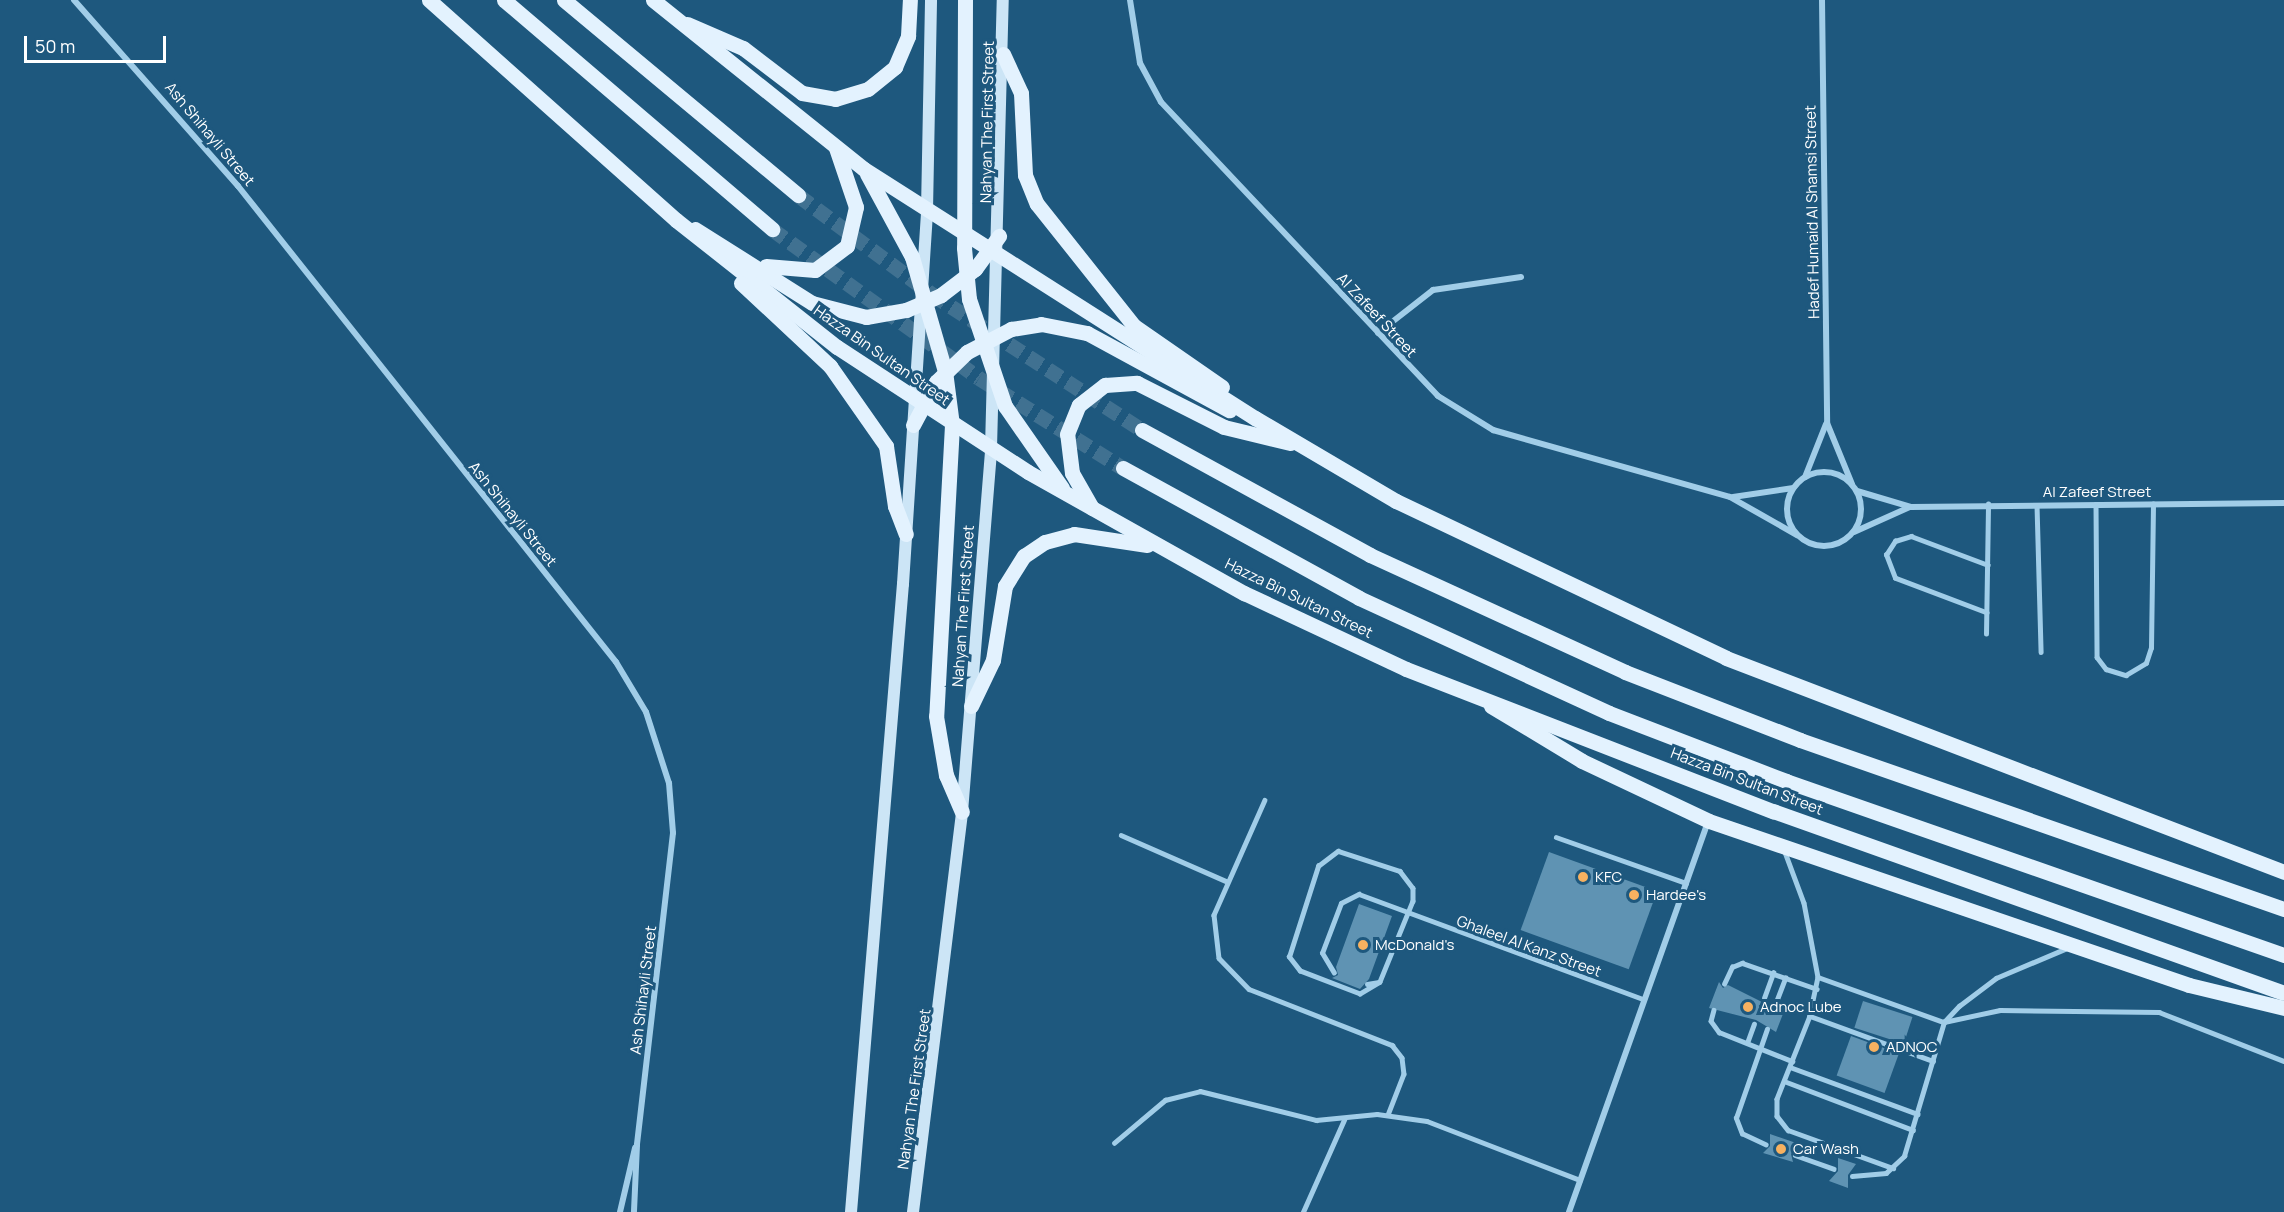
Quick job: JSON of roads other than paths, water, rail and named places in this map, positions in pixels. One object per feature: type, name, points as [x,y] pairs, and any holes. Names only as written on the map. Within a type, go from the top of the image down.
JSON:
[{"type":"main road","name":"Hazza Bin Sultan Street","points":[[429,0],[676,220],[728,263],[918,403],[1071,498],[1297,621],[1463,689],[1848,839],[2284,993]]},
{"type":"main road","points":[[504,0],[772,229]]},
{"type":"main road","points":[[564,0],[798,195]]},
{"type":"main road","points":[[653,0],[864,169],[1296,444],[1406,506],[1667,633],[2284,872]]},
{"type":"main road","points":[[678,21],[743,48],[802,93],[836,99],[868,89],[894,67],[908,36],[910,0]]},
{"type":"main road","points":[[931,0],[927,210],[922,284],[925,304],[945,371],[952,424],[936,716],[946,775],[962,812]]},
{"type":"main road","points":[[965,0],[964,233],[966,278],[979,344],[994,384],[1030,448],[1071,498]]},
{"type":"main road","name":"Nahyan The First Street","points":[[999,236],[1004,0]]},
{"type":"main road","points":[[1004,54],[1021,93],[1025,175],[1037,204],[1134,326],[1201,371],[1255,418]]},
{"type":"main road","points":[[757,264],[795,273],[815,270],[847,246],[856,207],[836,148]]},
{"type":"main road","points":[[864,169],[922,284]]},
{"type":"main road","points":[[676,220],[757,264],[812,303],[838,314],[879,316],[925,304],[966,278],[994,252],[999,236]]},
{"type":"main road","name":"Nahyan The First Street","points":[[913,1212],[962,812],[971,706],[991,448],[997,335],[994,252]]},
{"type":"main road","points":[[728,263],[771,316],[824,360],[849,392],[890,456],[895,506],[906,534]]},
{"type":"main road","points":[[851,1212],[925,304]]},
{"type":"main road","points":[[918,403],[945,371],[979,344],[997,335],[1041,324],[1072,327],[1189,392],[1255,418]]},
{"type":"main road","points":[[1093,510],[1072,473],[1067,434],[1079,405],[1105,386],[1137,383],[1224,427],[1296,444]]},
{"type":"main road","points":[[1142,430],[1370,555],[1625,672],[1800,741],[2284,909]]},
{"type":"main road","name":"Hazza Bin Sultan Street","points":[[1123,468],[1359,598],[1609,713],[1786,782],[2284,955]]},
{"type":"main road","points":[[971,706],[993,660],[1005,586],[1024,556],[1045,542],[1074,534],[1160,547]]},
{"type":"main road","points":[[1463,689],[1582,761],[1709,821],[1784,850],[2076,945],[2189,985],[2284,1008]]},
{"type":"street","name":"Ash Shihayli Street","points":[[74,0],[238,186],[616,662],[646,712],[669,783],[674,833],[637,1145],[634,1212]]},
{"type":"street","name":"Al Zafeef Street","points":[[1130,0],[1140,63],[1161,102],[1437,396],[1493,430],[1730,497],[1797,535]]},
{"type":"street","name":"Hadef Humaid Al Shamsi Street","points":[[1822,0],[1827,423],[1852,484]]},
{"type":"street","points":[[1378,333],[1433,290],[1521,277]]},
{"type":"street","name":"Hadef Humaid Al Shamsi Street","points":[[1805,477],[1827,423]]},
{"type":"street","points":[[1829,472],[1852,484],[1857,491],[1862,508],[1852,533],[1838,544],[1820,546],[1797,535],[1787,510],[1793,488],[1805,477],[1829,472]]},
{"type":"street","name":"Al Zafeef Street","points":[[1730,497],[1793,488]]},
{"type":"street","name":"Al Zafeef Street","points":[[1857,491],[1911,507],[1988,504],[2284,503]]},
{"type":"street","name":"Al Zafeef Street","points":[[1852,533],[1911,507]]},
{"type":"street","points":[[1569,1212],[1643,999],[1709,821]]},
{"type":"street","name":"Ash Shihayli Street","points":[[620,1212],[637,1145]]},
{"type":"lane","points":[[1986,634],[1988,504]]},
{"type":"lane","points":[[2037,504],[2041,652]]},
{"type":"lane","points":[[2096,504],[2096,649],[2101,663],[2119,675],[2141,669],[2149,656],[2153,504]]},
{"type":"lane","points":[[1987,613],[1894,578],[1886,555],[1895,541],[1911,536],[1988,565]]},
{"type":"lane","points":[[1265,800],[1226,881],[1212,930],[1226,970],[1249,989],[1392,1045],[1402,1058],[1404,1074],[1388,1114]]},
{"type":"lane","points":[[1121,835],[1226,881]]},
{"type":"lane","points":[[1556,837],[1686,883]]},
{"type":"lane","points":[[1784,850],[1804,903],[1818,977],[1810,1016],[1775,1104],[1783,1126],[1893,1168]]},
{"type":"lane","points":[[1345,852],[1400,871],[1413,888],[1407,914],[1380,981],[1367,993],[1354,993],[1292,962],[1289,944],[1321,861],[1345,852]]},
{"type":"lane","name":"Ghaleel Al Kanz Street","points":[[1334,973],[1322,953],[1348,895],[1359,894],[1407,914],[1643,999]]},
{"type":"lane","points":[[1852,1176],[1878,1176],[1893,1168],[1904,1156],[1944,1022],[1996,978],[2076,945]]},
{"type":"lane","points":[[1724,984],[1739,963],[1817,989]]},
{"type":"lane","points":[[1764,998],[1773,974]]},
{"type":"lane","points":[[1818,977],[1944,1022],[2000,1011],[2132,1008],[2159,1012],[2284,1061]]},
{"type":"lane","points":[[1776,1002],[1785,978]]},
{"type":"lane","points":[[1368,984],[1380,981]]},
{"type":"lane","points":[[1714,1010],[1715,1029],[1792,1061]]},
{"type":"lane","points":[[1810,1016],[1933,1061]]},
{"type":"lane","points":[[1747,1043],[1755,1024]]},
{"type":"lane","points":[[1766,1144],[1742,1134],[1736,1118],[1767,1029]]},
{"type":"lane","points":[[1790,1067],[1918,1114]]},
{"type":"lane","points":[[1784,1081],[1913,1130]]},
{"type":"lane","points":[[1114,1143],[1165,1100],[1191,1091],[1316,1120],[1344,1120],[1388,1114],[1466,1134],[1580,1179]]},
{"type":"lane","points":[[1303,1212],[1344,1120]]},
{"type":"lane","points":[[1795,1155],[1834,1169]]},
{"type":"tunnel","points":[[798,195],[932,294],[1142,430]]},
{"type":"tunnel","points":[[772,229],[979,378],[1123,468]]},
{"type":"place","name":"KFC","points":[[1583,877]]},
{"type":"place","name":"Hardee's","points":[[1634,895]]},
{"type":"place","name":"McDonald's","points":[[1363,945]]},
{"type":"place","name":"Adnoc Lube","points":[[1748,1007]]},
{"type":"place","name":"ADNOC","points":[[1874,1047]]},
{"type":"place","name":"Car Wash","points":[[1781,1149]]}]
